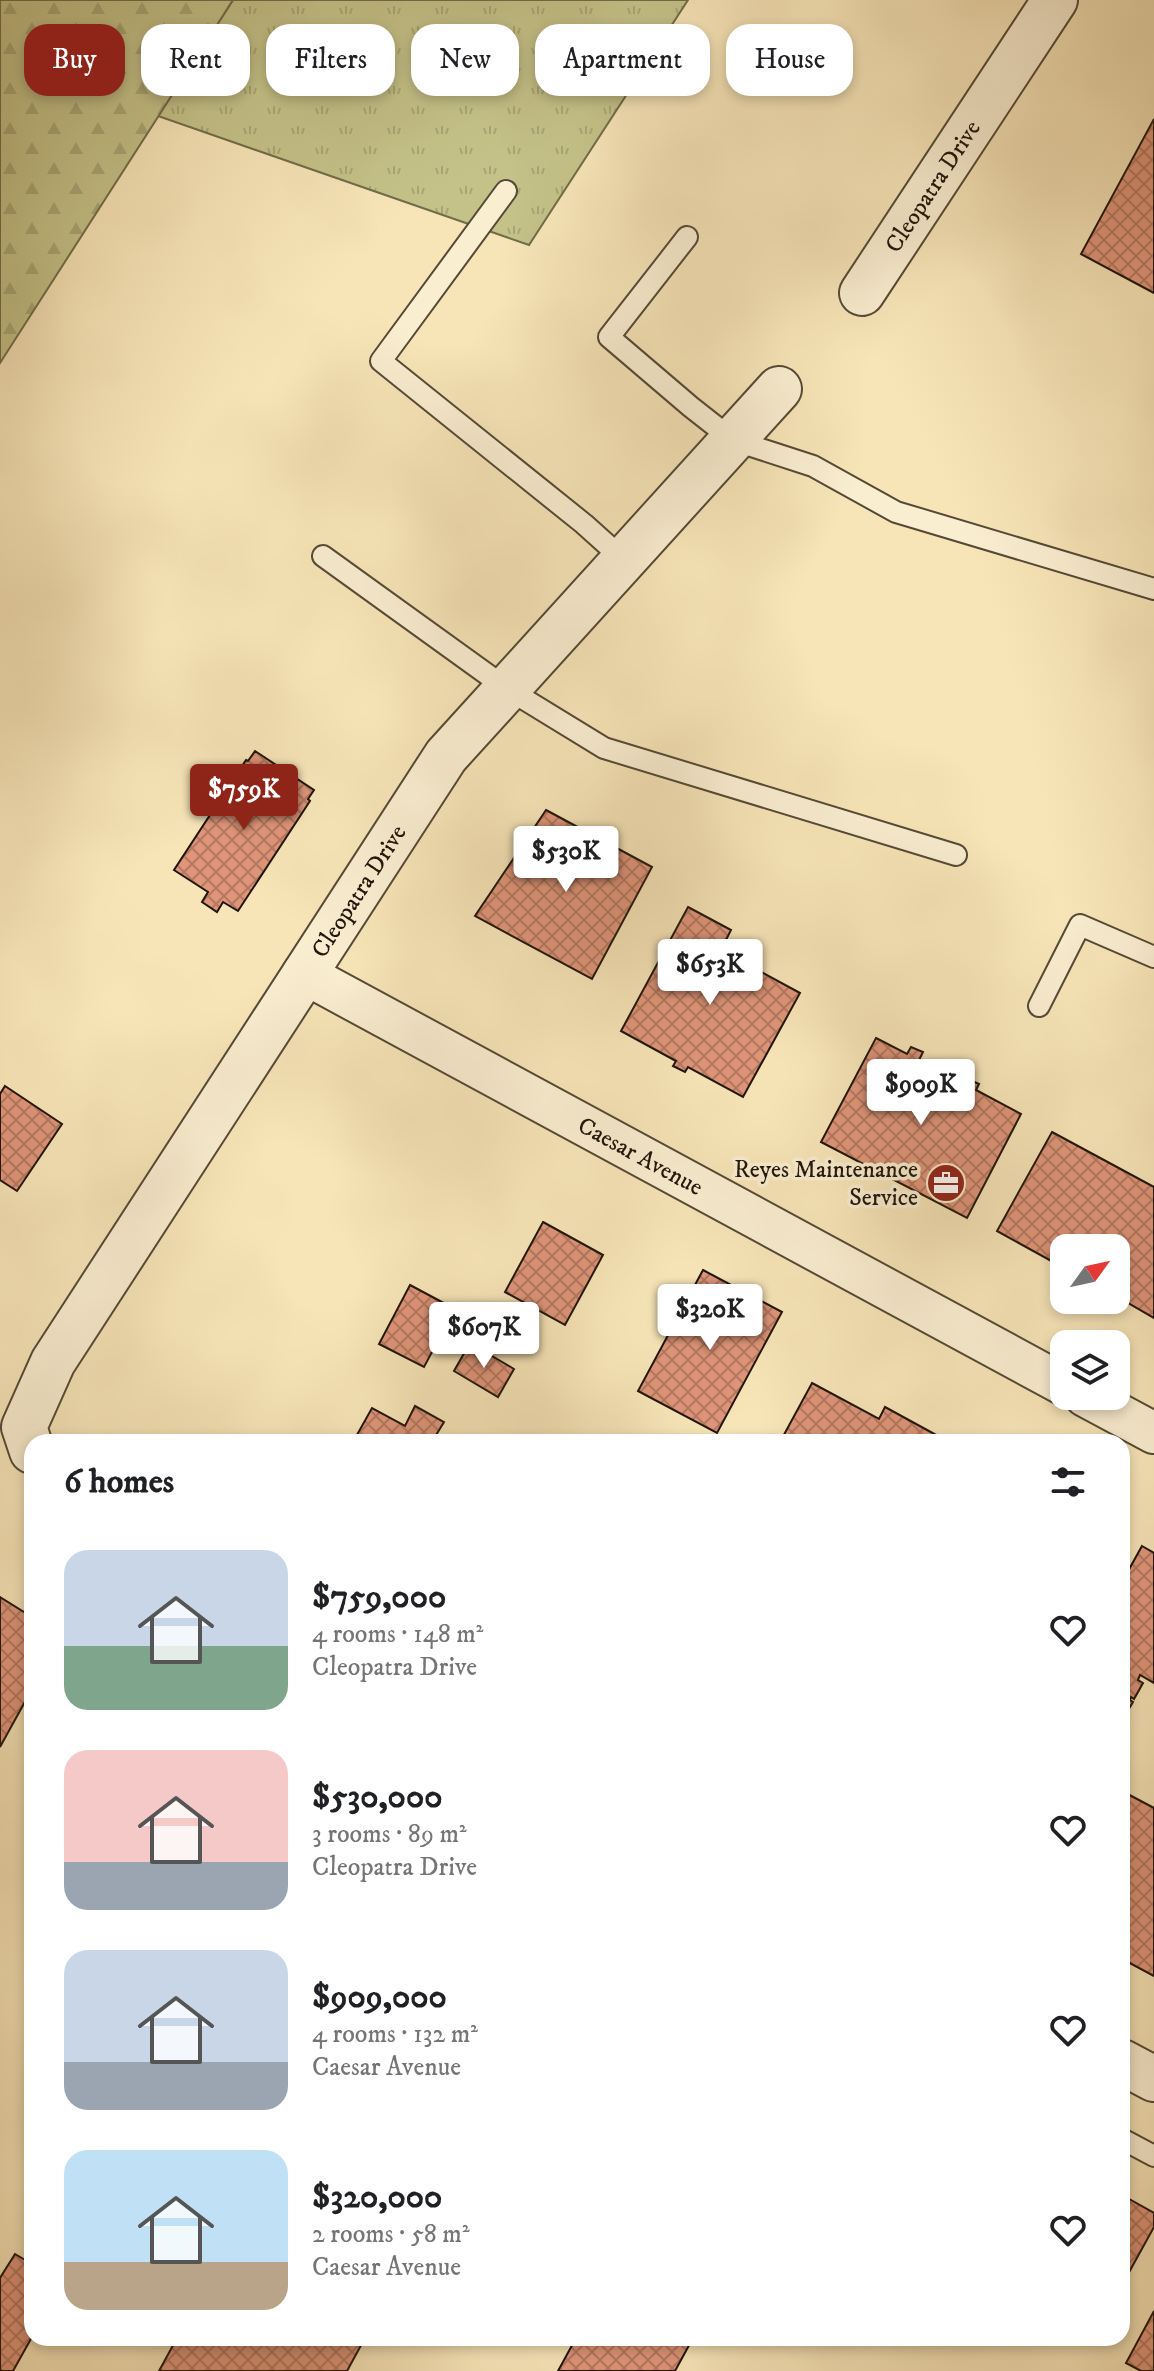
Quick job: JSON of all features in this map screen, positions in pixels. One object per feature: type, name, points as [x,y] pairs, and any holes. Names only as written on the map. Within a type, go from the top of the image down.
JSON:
[{"type":"street","name":"Cleopatra Drive","points":[[862,293],[1055,0]]},
{"type":"street","name":"Cleopatra Drive","points":[[26,1434],[24,1427],[53,1362],[446,756],[779,389]]},
{"type":"street","name":"Caesar Avenue","points":[[303,973],[1050,1377]]},
{"type":"street","points":[[1111,1410],[1154,1433]]},
{"type":"street","points":[[1130,2066],[1154,2079]]},
{"type":"lane","points":[[506,191],[381,361],[623,559]]},
{"type":"lane","points":[[687,237],[609,337],[733,440],[813,466],[896,512],[1154,589]]},
{"type":"lane","points":[[323,556],[506,688],[604,748],[956,855]]},
{"type":"lane","points":[[1039,1006],[1080,925],[1154,957]]},
{"type":"lane","points":[[1130,2143],[1154,2156]]},
{"type":"green space","points":[[0,0],[233,0],[218,24],[141,24],[141,96],[171,96],[0,363]]},
{"type":"green space","points":[[233,0],[688,0],[672,24],[535,24],[535,96],[626,96],[529,245],[158,116],[171,96],[250,96],[250,24],[217,24]]},
{"type":"building","points":[[1154,119],[1154,293],[1081,254]]},
{"type":"building","points":[[255,751],[314,790],[308,799],[310,801],[238,911],[223,902],[217,912],[202,902],[208,892],[174,870]]},
{"type":"building","points":[[546,810],[652,867],[592,979],[475,916]]},
{"type":"building","points":[[688,907],[731,930],[721,950],[800,993],[743,1097],[688,1067],[685,1072],[673,1066],[676,1061],[621,1031]]},
{"type":"building","points":[[876,1038],[907,1054],[911,1047],[923,1052],[919,1060],[961,1082],[964,1077],[979,1084],[976,1090],[1021,1114],[967,1218],[821,1142]]},
{"type":"building","points":[[5,1086],[62,1124],[17,1191],[0,1180],[0,1094]]},
{"type":"building","points":[[1052,1132],[1154,1187],[1154,1318],[1130,1304],[1130,1234],[1050,1234],[1050,1260],[997,1231]]},
{"type":"building","points":[[543,1222],[603,1255],[565,1325],[505,1292]]},
{"type":"building","points":[[703,1270],[782,1312],[717,1433],[638,1391]]},
{"type":"building","points":[[410,1285],[455,1309],[424,1367],[379,1344]]},
{"type":"building","points":[[470,1343],[514,1369],[498,1397],[454,1371]]},
{"type":"building","points":[[812,1383],[879,1419],[885,1407],[934,1434],[784,1434]]},
{"type":"building","points":[[415,1406],[444,1422],[437,1434],[357,1434],[372,1408],[405,1426]]},
{"type":"building","points":[[1142,1546],[1154,1553],[1154,1683],[1140,1675],[1138,1680],[1143,1683],[1134,1699],[1131,1697],[1130,1700],[1130,1568]]},
{"type":"building","points":[[0,1597],[24,1612],[24,1704],[0,1747]]},
{"type":"building","points":[[1130,1795],[1154,1808],[1154,1976],[1130,1963]]},
{"type":"building","points":[[1130,2200],[1154,2213],[1154,2227],[1130,2270]]},
{"type":"building","points":[[15,2254],[24,2259],[24,2346],[27,2346],[13,2371],[0,2370],[0,2278]]},
{"type":"building","points":[[1154,2311],[1154,2371],[1141,2371],[1126,2363]]},
{"type":"building","points":[[173,2346],[361,2346],[347,2371],[159,2371]]},
{"type":"building","points":[[572,2346],[689,2346],[675,2371],[558,2371]]},
{"type":"place","name":"Reyes Maintenance Service","points":[[946,1183]]}]
